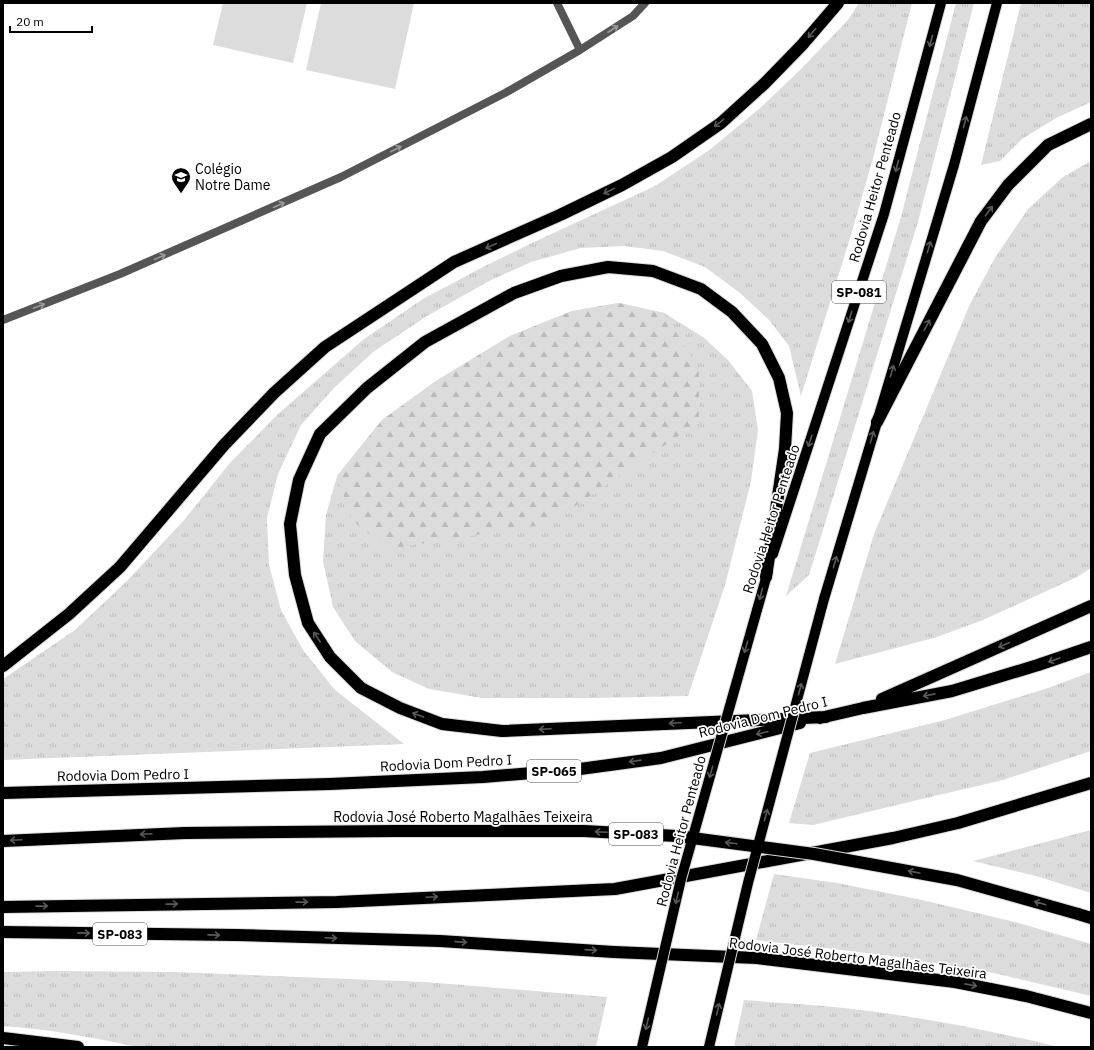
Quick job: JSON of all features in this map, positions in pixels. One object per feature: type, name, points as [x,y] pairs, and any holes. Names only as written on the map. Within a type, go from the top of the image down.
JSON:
[{"type":"highway","points":[[3,666],[69,614],[120,568],[224,445],[274,393],[325,347],[454,262],[608,192],[672,157],[721,123],[764,84],[838,3]]},
{"type":"highway","points":[[876,422],[981,221],[1008,185],[1048,145],[1091,124]]},
{"type":"highway","points":[[766,578],[785,449],[787,413],[779,378],[762,344],[732,312],[701,289],[653,271],[608,267],[561,276],[514,293],[425,342],[367,388],[320,434],[299,480],[290,524],[295,575],[308,623],[330,657],[361,688],[400,708],[442,724],[502,731],[826,717]]},
{"type":"highway","points":[[863,708],[1091,606]]},
{"type":"highway","name":"Rodovia Dom Pedro I","points":[[3,793],[330,784],[580,769],[661,758],[863,708],[952,691],[1038,666],[1091,647]]},
{"type":"highway","points":[[3,907],[337,902],[615,889],[892,838],[958,823],[1091,783]]},
{"type":"highway","name":"Rodovia José Roberto Magalhães Teixeira","points":[[3,841],[185,833],[395,831],[584,831],[677,836],[814,854],[957,880],[1091,918]]},
{"type":"highway","name":"Rodovia José Roberto Magalhães Teixeira","points":[[3,932],[236,935],[440,941],[614,952],[757,958],[955,982],[1026,996],[1091,1013]]},
{"type":"highway","points":[[3,1038],[78,1047]]},
{"type":"main road","name":"Rodovia Heitor Penteado","points":[[642,1047],[681,879],[766,578],[884,214],[941,3]]},
{"type":"main road","points":[[709,1047],[748,883],[824,599],[954,165],[996,3]]},
{"type":"lane","points":[[557,3],[580,50]]},
{"type":"lane","points":[[3,320],[120,274],[341,177],[505,94],[580,50],[633,16],[645,3]]},
{"type":"green space","points":[[223,3],[307,3],[293,63],[213,45]]},
{"type":"green space","points":[[321,3],[414,3],[395,89],[306,70]]},
{"type":"green space","points":[[859,3],[912,3],[872,162],[801,396],[789,346],[769,320],[740,293],[705,267],[663,251],[624,246],[581,248],[531,262],[489,281],[427,316],[373,352],[334,388],[301,425],[278,474],[267,518],[269,565],[281,610],[303,650],[335,690],[404,744],[3,760],[3,679],[75,630],[127,581],[185,519],[229,464],[278,414],[364,339],[423,299],[534,242],[655,186],[708,151],[759,109],[801,69],[848,20]]},
{"type":"green space","points":[[956,3],[974,3],[918,222],[809,575],[786,596],[901,217]]},
{"type":"green space","points":[[1021,3],[1091,3],[1091,102],[1056,118],[1022,139],[1000,161],[981,165]]},
{"type":"green space","points":[[1091,161],[1091,568],[1077,577],[983,620],[934,638],[835,664],[874,534],[970,304],[996,256],[1028,209],[1063,177]]},
{"type":"green space","points":[[619,303],[664,313],[703,337],[728,360],[752,391],[758,430],[751,481],[725,585],[688,696],[482,698],[429,689],[392,672],[355,641],[333,607],[323,561],[326,515],[337,476],[382,420],[436,381],[510,336],[572,311]]},
{"type":"green space","points":[[619,303],[664,313],[699,369],[699,422],[550,523],[388,549],[352,520],[337,476],[382,420],[436,381],[510,336],[572,311]]},
{"type":"green space","points":[[1091,672],[1091,751],[1003,780],[813,825],[789,823],[810,753],[945,720],[1048,688]]},
{"type":"green space","points":[[1091,830],[1091,893],[1036,876],[973,861]]},
{"type":"green space","points":[[774,874],[837,883],[922,900],[1015,922],[1091,944],[1091,996],[994,973],[892,956],[756,940]]},
{"type":"green space","points":[[3,972],[175,972],[426,982],[607,997],[596,1047],[138,1047],[88,1037],[3,1026]]},
{"type":"green space","points":[[744,1000],[871,1011],[925,1019],[979,1029],[1059,1047],[734,1047]]},
{"type":"place","name":"Colégio Notre Dame","points":[[181,194]]}]
